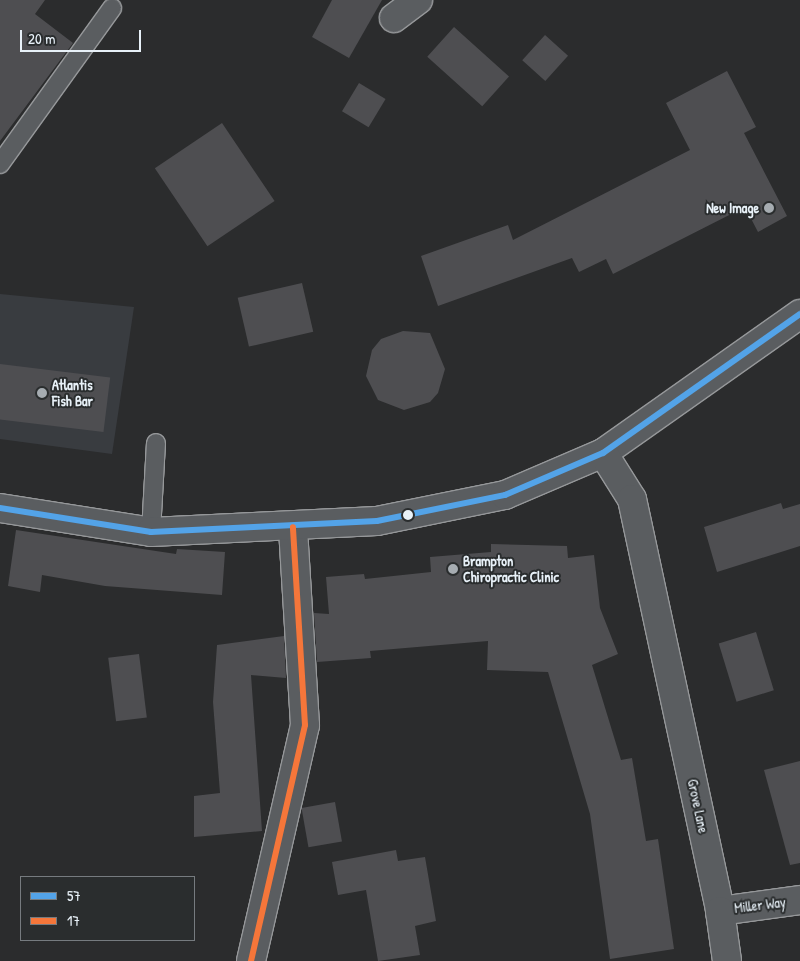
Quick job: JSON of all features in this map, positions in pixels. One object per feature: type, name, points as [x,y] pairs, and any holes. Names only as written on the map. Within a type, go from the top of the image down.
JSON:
[{"type":"street","points":[[394,18],[418,0]]},
{"type":"street","points":[[0,508],[151,532],[293,527],[377,521],[505,495],[603,453],[800,314]]},
{"type":"street","name":"Grove Lane","points":[[603,453],[632,499],[720,911],[727,961]]},
{"type":"street","points":[[250,961],[305,725],[293,527]]},
{"type":"street","name":"Miller Way","points":[[720,911],[800,900]]},
{"type":"lane","points":[[0,164],[112,8]]},
{"type":"lane","points":[[151,532],[156,443]]},
{"type":"shaded area","points":[[0,294],[134,307],[112,454],[0,439]]},
{"type":"building","points":[[0,0],[45,0],[35,14],[73,43],[0,141]]},
{"type":"building","points":[[332,0],[382,0],[349,58],[312,37]]},
{"type":"building","points":[[454,27],[509,77],[482,106],[427,57]]},
{"type":"building","points":[[545,35],[568,56],[545,81],[522,60]]},
{"type":"building","points":[[727,71],[756,127],[744,133],[787,216],[758,232],[745,207],[613,274],[606,259],[579,272],[572,258],[438,306],[421,256],[508,225],[513,240],[690,150],[666,103]]},
{"type":"building","points":[[359,83],[386,99],[369,127],[342,111]]},
{"type":"building","points":[[222,123],[275,201],[207,246],[155,168]]},
{"type":"building","points":[[302,283],[313,332],[249,347],[238,298]]},
{"type":"building","points":[[403,331],[430,333],[445,369],[438,393],[430,402],[404,410],[378,400],[366,376],[372,350],[381,339]]},
{"type":"building","points":[[0,364],[110,378],[103,432],[0,419]]},
{"type":"building","points":[[781,503],[783,509],[800,504],[800,546],[717,572],[704,527]]},
{"type":"building","points":[[16,530],[176,554],[177,549],[225,552],[222,595],[105,586],[42,575],[40,592],[8,586]]},
{"type":"building","points":[[491,544],[567,546],[568,558],[594,555],[600,608],[618,654],[592,665],[621,760],[632,758],[646,841],[658,839],[674,949],[610,959],[590,814],[548,672],[487,670],[488,641],[370,651],[371,658],[317,662],[314,613],[329,614],[326,577],[364,574],[365,579],[431,572],[430,557],[491,552]]},
{"type":"building","points":[[756,632],[774,690],[737,702],[719,643]]},
{"type":"building","points":[[284,636],[286,678],[251,675],[262,831],[194,837],[194,796],[220,793],[213,702],[217,645]]},
{"type":"building","points":[[139,654],[147,718],[116,721],[108,658]]},
{"type":"building","points":[[800,761],[800,863],[790,865],[764,770]]},
{"type":"building","points":[[335,802],[342,841],[308,847],[302,808]]},
{"type":"building","points":[[396,850],[398,861],[425,857],[436,921],[415,926],[420,955],[378,961],[366,890],[338,895],[332,862]]},
{"type":"transit line","name":"57","points":[[0,508],[151,532],[377,521],[505,495],[603,453],[800,314]]},
{"type":"transit line","name":"17","points":[[251,961],[305,725],[293,527]]},
{"type":"place","name":"New Image","points":[[769,208]]},
{"type":"place","name":"Atlantis Fish Bar","points":[[42,393]]},
{"type":"place","name":"Brampton Chiropractic Clinic","points":[[453,569]]}]
